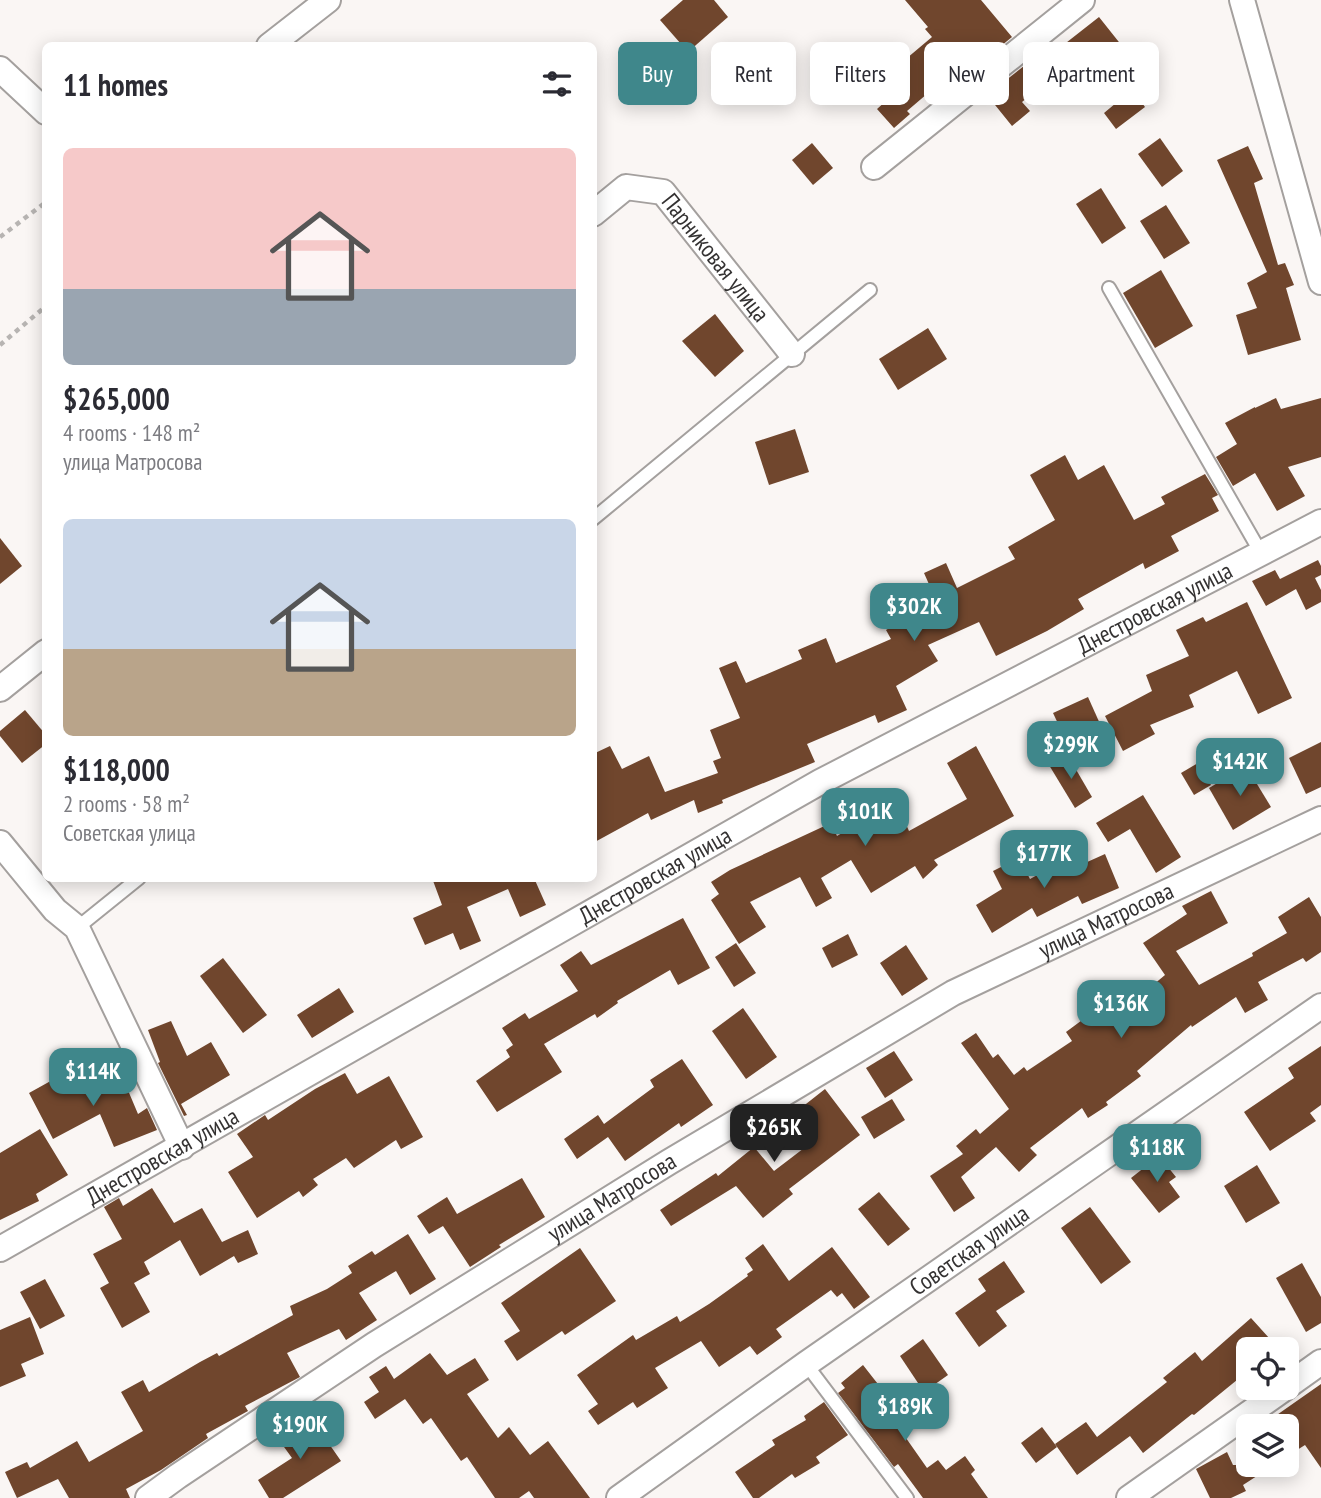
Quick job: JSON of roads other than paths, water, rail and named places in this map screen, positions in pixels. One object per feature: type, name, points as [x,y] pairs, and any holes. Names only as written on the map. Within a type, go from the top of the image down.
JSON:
[{"type":"street","points":[[274,42],[328,0]]},
{"type":"street","points":[[874,167],[1082,0]]},
{"type":"street","points":[[1242,0],[1321,282]]},
{"type":"street","points":[[0,69],[42,108]]},
{"type":"street","name":"Парниковая улица","points":[[597,211],[626,187],[663,192],[792,354]]},
{"type":"street","name":"Днестровская улица","points":[[0,1249],[820,782],[1321,522]]},
{"type":"street","points":[[0,689],[42,655]]},
{"type":"street","name":"улица Матросова","points":[[148,1498],[374,1345],[669,1162],[953,993],[1321,819]]},
{"type":"street","points":[[0,843],[55,910],[77,928],[182,1147]]},
{"type":"street","name":"Советская улица","points":[[619,1498],[806,1364],[1321,1006]]},
{"type":"street","points":[[1299,1378],[1321,1362]]},
{"type":"street","points":[[1129,1498],[1268,1400]]},
{"type":"lane","points":[[1109,288],[1261,553]]},
{"type":"lane","points":[[597,516],[870,290]]},
{"type":"lane","points":[[77,928],[134,882]]},
{"type":"lane","points":[[806,1364],[907,1498]]}]
